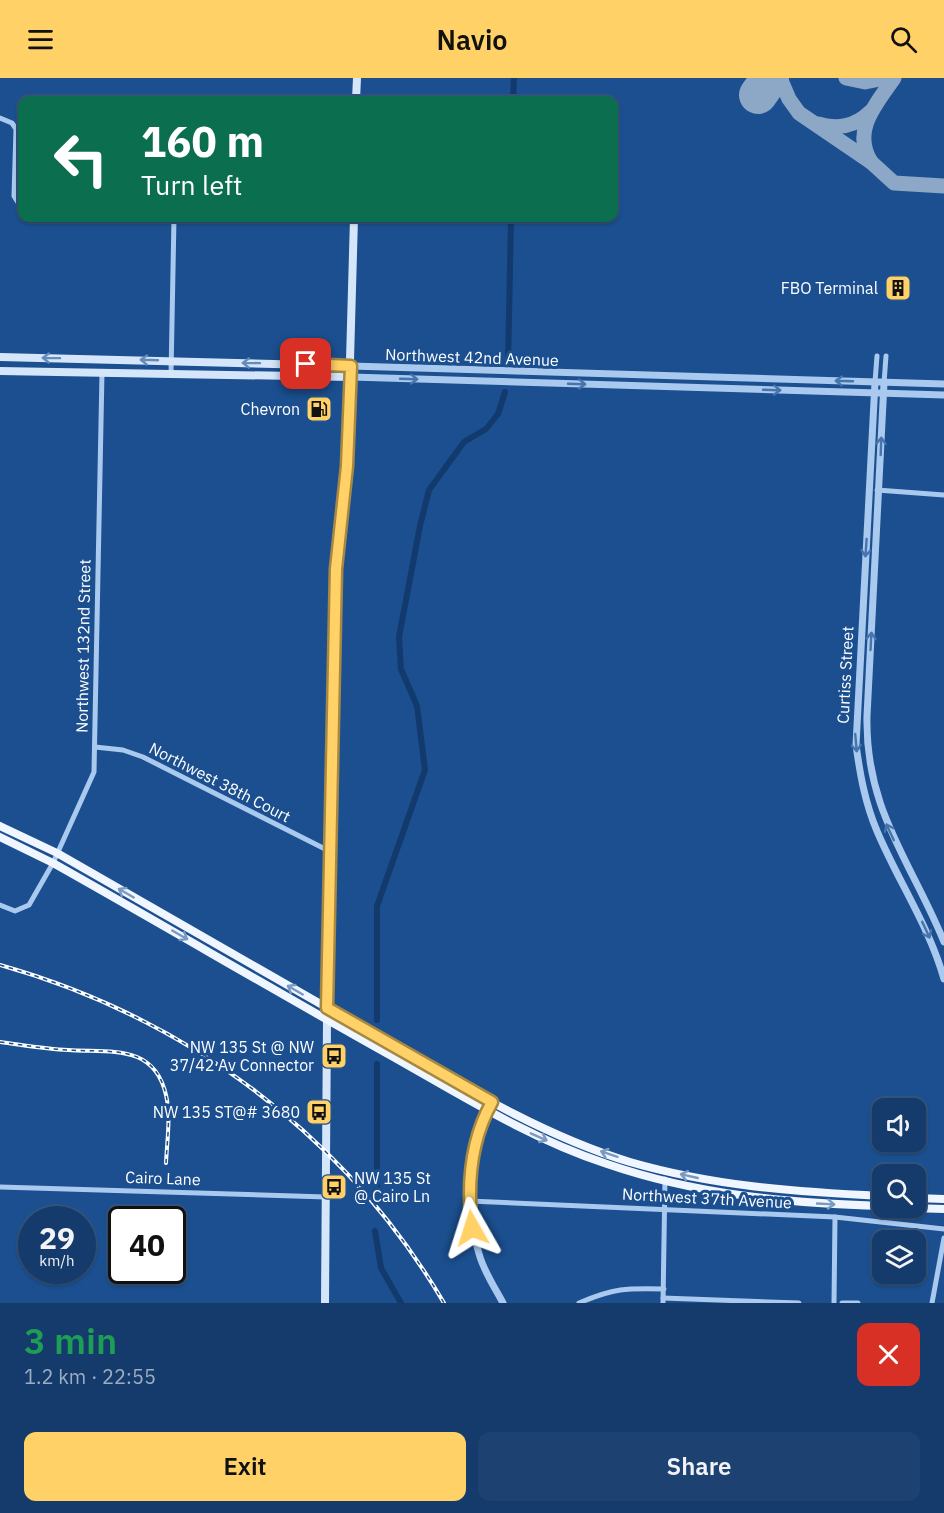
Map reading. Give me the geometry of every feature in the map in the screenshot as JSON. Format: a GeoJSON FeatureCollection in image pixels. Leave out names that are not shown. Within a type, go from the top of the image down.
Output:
{"type":"FeatureCollection","features":[{"type":"Feature","properties":{"kind":"main road"},"geometry":{"type":"LineString","coordinates":[[356,96],[357,78]]}},
{"type":"Feature","properties":{"kind":"main road"},"geometry":{"type":"LineString","coordinates":[[325,1303],[327,1008],[336,569],[347,466],[354,222]]}},
{"type":"Feature","properties":{"kind":"main road","name":"Northwest 42nd Avenue"},"geometry":{"type":"LineString","coordinates":[[0,357],[351,366]]}},
{"type":"Feature","properties":{"kind":"main road"},"geometry":{"type":"LineString","coordinates":[[102,359],[102,373]]}},
{"type":"Feature","properties":{"kind":"main road","name":"Northwest 42nd Avenue"},"geometry":{"type":"LineString","coordinates":[[0,370],[351,377]]}},
{"type":"Feature","properties":{"kind":"main road"},"geometry":{"type":"LineString","coordinates":[[0,826],[57,853],[492,1102],[567,1139],[664,1171],[741,1187],[872,1195]]}},
{"type":"Feature","properties":{"kind":"main road"},"geometry":{"type":"LineString","coordinates":[[0,837],[53,863],[487,1111],[570,1151],[664,1181],[758,1199],[872,1205]]}},
{"type":"Feature","properties":{"kind":"main road"},"geometry":{"type":"LineString","coordinates":[[926,1198],[944,1199]]}},
{"type":"Feature","properties":{"kind":"main road"},"geometry":{"type":"LineString","coordinates":[[926,1208],[944,1209]]}},
{"type":"Feature","properties":{"kind":"street"},"geometry":{"type":"LineString","coordinates":[[0,118],[12,123],[16,129],[14,196],[18,202]]}},
{"type":"Feature","properties":{"kind":"street"},"geometry":{"type":"LineString","coordinates":[[171,375],[174,222]]}},
{"type":"Feature","properties":{"kind":"street","name":"Curtiss Street"},"geometry":{"type":"LineString","coordinates":[[877,356],[855,730],[861,779],[868,807],[881,839],[932,942],[944,979]]}},
{"type":"Feature","properties":{"kind":"street","name":"Curtiss Street"},"geometry":{"type":"LineString","coordinates":[[886,356],[867,730],[871,772],[889,831],[944,942]]}},
{"type":"Feature","properties":{"kind":"street","name":"Northwest 42nd Avenue"},"geometry":{"type":"LineString","coordinates":[[351,366],[944,384]]}},
{"type":"Feature","properties":{"kind":"street"},"geometry":{"type":"LineString","coordinates":[[519,372],[519,382]]}},
{"type":"Feature","properties":{"kind":"street","name":"Northwest 132nd Street"},"geometry":{"type":"LineString","coordinates":[[0,904],[15,911],[29,905],[53,863],[91,779],[95,747],[102,373]]}},
{"type":"Feature","properties":{"kind":"street","name":"Northwest 42nd Avenue"},"geometry":{"type":"LineString","coordinates":[[351,377],[944,395]]}},
{"type":"Feature","properties":{"kind":"street"},"geometry":{"type":"LineString","coordinates":[[699,377],[699,388]]}},
{"type":"Feature","properties":{"kind":"street"},"geometry":{"type":"LineString","coordinates":[[870,490],[944,495]]}},
{"type":"Feature","properties":{"kind":"street","name":"Northwest 38th Court"},"geometry":{"type":"LineString","coordinates":[[95,747],[123,750],[143,757],[331,852]]}},
{"type":"Feature","properties":{"kind":"street"},"geometry":{"type":"LineString","coordinates":[[868,807],[879,804]]}},
{"type":"Feature","properties":{"kind":"street"},"geometry":{"type":"LineString","coordinates":[[492,1102],[477,1138],[470,1177],[469,1201],[472,1228],[481,1259],[503,1303]]}},
{"type":"Feature","properties":{"kind":"street"},"geometry":{"type":"LineString","coordinates":[[664,1171],[663,1301],[799,1303]]}},
{"type":"Feature","properties":{"kind":"street","name":"Cairo Lane"},"geometry":{"type":"LineString","coordinates":[[0,1187],[326,1197]]}},
{"type":"Feature","properties":{"kind":"street","name":"Northwest 37th Avenue"},"geometry":{"type":"LineString","coordinates":[[469,1201],[835,1217],[944,1229]]}},
{"type":"Feature","properties":{"kind":"street"},"geometry":{"type":"LineString","coordinates":[[834,1303],[835,1217]]}},
{"type":"Feature","properties":{"kind":"street"},"geometry":{"type":"LineString","coordinates":[[932,1303],[944,1238]]}},
{"type":"Feature","properties":{"kind":"street"},"geometry":{"type":"LineString","coordinates":[[579,1303],[602,1292],[620,1288],[664,1289]]}},
{"type":"Feature","properties":{"kind":"street"},"geometry":{"type":"LineString","coordinates":[[842,1303],[858,1303]]}},
{"type":"Feature","properties":{"kind":"waterway"},"geometry":{"type":"LineString","coordinates":[[513,96],[514,78]]}},
{"type":"Feature","properties":{"kind":"waterway"},"geometry":{"type":"LineString","coordinates":[[508,364],[511,222]]}},
{"type":"Feature","properties":{"kind":"waterway"},"geometry":{"type":"LineString","coordinates":[[377,1020],[377,906],[425,770],[417,706],[401,669],[399,637],[420,526],[429,490],[464,442],[486,429],[498,414],[505,392]]}},
{"type":"Feature","properties":{"kind":"waterway"},"geometry":{"type":"LineString","coordinates":[[377,1064],[377,1187]]}},
{"type":"Feature","properties":{"kind":"waterway"},"geometry":{"type":"LineString","coordinates":[[375,1231],[381,1268],[401,1303]]}},
{"type":"Feature","properties":{"kind":"taxiway"},"geometry":{"type":"LineString","coordinates":[[780,78],[789,99],[799,113],[871,162],[894,183],[944,186]]}},
{"type":"Feature","properties":{"kind":"taxiway"},"geometry":{"type":"LineString","coordinates":[[846,78],[865,82],[885,78]]}},
{"type":"Feature","properties":{"kind":"taxiway"},"geometry":{"type":"LineString","coordinates":[[871,162],[864,139],[865,128],[874,107],[894,78]]}},
{"type":"Feature","properties":{"kind":"taxiway"},"geometry":{"type":"LineString","coordinates":[[818,124],[832,127],[846,126],[859,121],[870,112]]}},
{"type":"Feature","properties":{"kind":"runway"},"geometry":{"type":"LineString","coordinates":[[758,95],[770,78]]}},
{"type":"Feature","properties":{"kind":"railway"},"geometry":{"type":"LineString","coordinates":[[0,965],[69,988],[134,1017],[197,1051],[255,1091],[309,1136],[359,1187],[404,1242],[444,1303]]}},
{"type":"Feature","properties":{"kind":"railway"},"geometry":{"type":"LineString","coordinates":[[0,1042],[128,1054],[152,1066],[160,1078],[166,1095],[168,1111],[166,1163]]}},
{"type":"Feature","properties":{"kind":"place","name":"FBO Terminal"},"geometry":{"type":"Point","coordinates":[898,288]}},
{"type":"Feature","properties":{"kind":"place","name":"Chevron"},"geometry":{"type":"Point","coordinates":[319,409]}},
{"type":"Feature","properties":{"kind":"place","name":"NW 135 St @ NW 37/42 Av Connector"},"geometry":{"type":"Point","coordinates":[334,1056]}},
{"type":"Feature","properties":{"kind":"place","name":"NW 135 ST@# 3680"},"geometry":{"type":"Point","coordinates":[319,1112]}},
{"type":"Feature","properties":{"kind":"place","name":"NW 135 St @ Cairo Ln"},"geometry":{"type":"Point","coordinates":[334,1187]}},
{"type":"Feature","properties":{"kind":"route"},"geometry":{"type":"LineString","coordinates":[[306,364],[351,366],[347,466],[336,569],[327,1008],[492,1102],[477,1138],[470,1177],[469,1201],[472,1228]]}}]}
